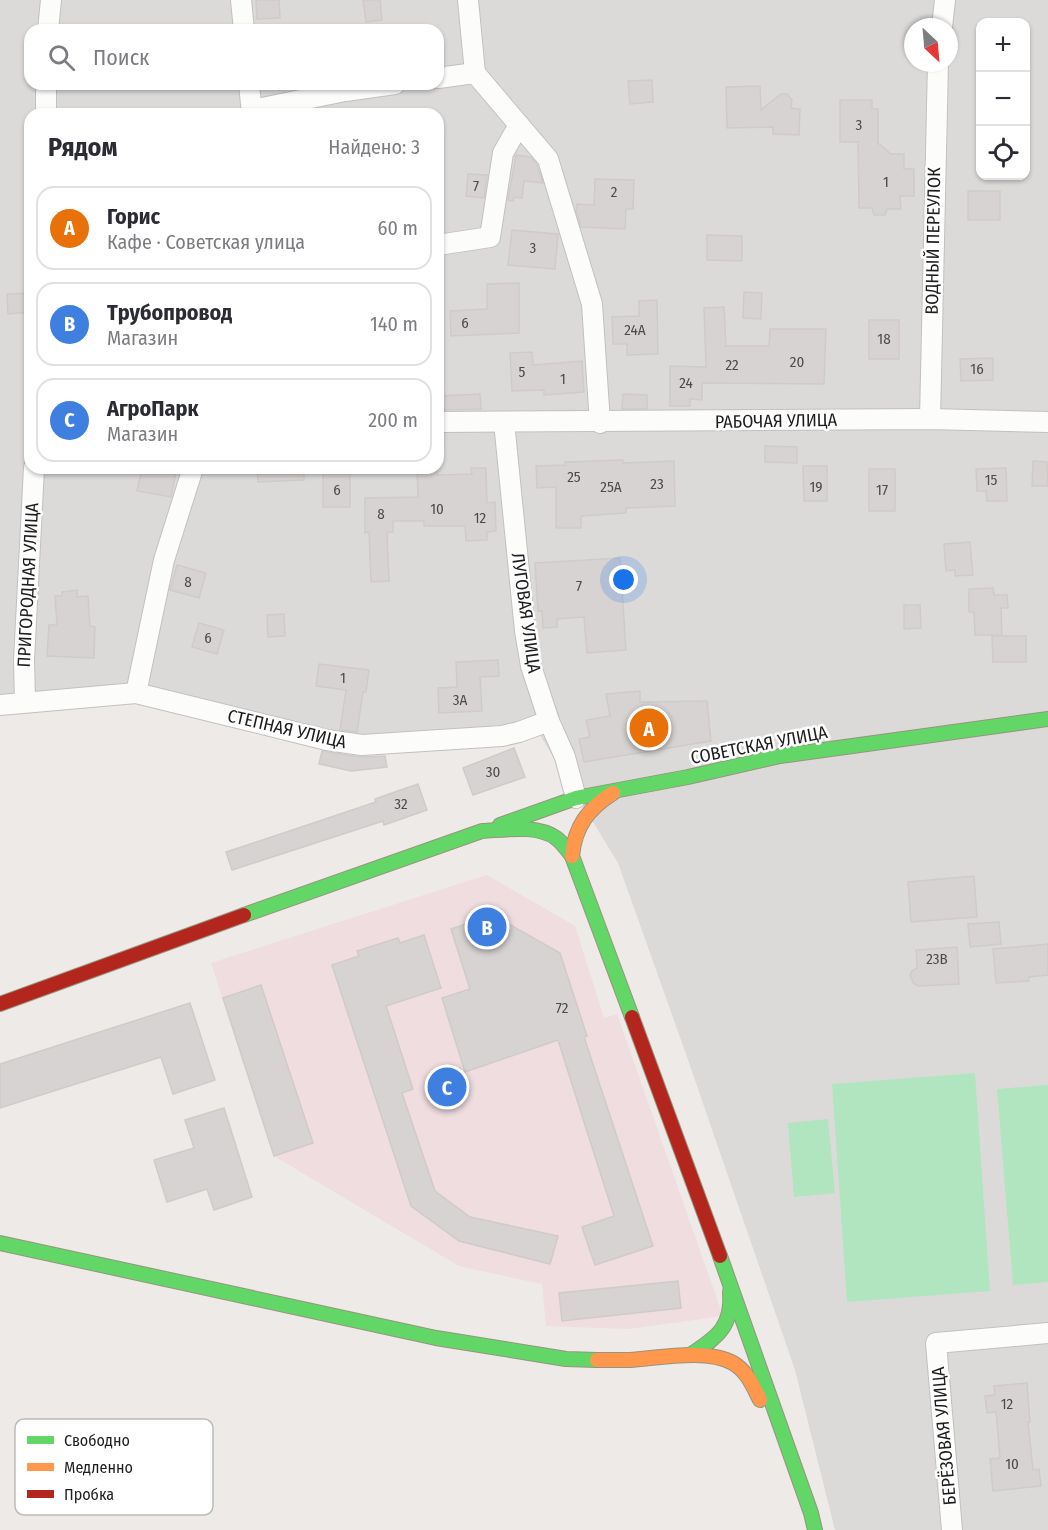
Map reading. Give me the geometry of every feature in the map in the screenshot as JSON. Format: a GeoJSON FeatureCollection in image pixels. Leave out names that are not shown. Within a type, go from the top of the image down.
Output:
{"type":"FeatureCollection","features":[{"type":"Feature","properties":{"kind":"main road","name":"СОВЕТСКАЯ УЛИЦА"},"geometry":{"type":"LineString","coordinates":[[104,965],[576,798],[688,777],[780,756],[1048,719]]}},
{"type":"Feature","properties":{"kind":"main road"},"geometry":{"type":"LineString","coordinates":[[572,856],[573,839],[583,817],[598,802],[618,789]]}},
{"type":"Feature","properties":{"kind":"main road"},"geometry":{"type":"LineString","coordinates":[[482,831],[514,829],[538,832],[555,837],[572,856],[727,1274],[815,1530]]}},
{"type":"Feature","properties":{"kind":"main road"},"geometry":{"type":"LineString","coordinates":[[0,992],[104,965]]}},
{"type":"Feature","properties":{"kind":"main road"},"geometry":{"type":"LineString","coordinates":[[0,1004],[104,965]]}},
{"type":"Feature","properties":{"kind":"main road"},"geometry":{"type":"LineString","coordinates":[[0,1243],[447,1340],[566,1359],[626,1360],[690,1355],[720,1358],[746,1374],[757,1393],[781,1451],[811,1513]]}},
{"type":"Feature","properties":{"kind":"main road"},"geometry":{"type":"LineString","coordinates":[[690,1355],[716,1338],[729,1320],[732,1310],[727,1274]]}},
{"type":"Feature","properties":{"kind":"street"},"geometry":{"type":"LineString","coordinates":[[49,24],[51,0]]}},
{"type":"Feature","properties":{"kind":"street"},"geometry":{"type":"LineString","coordinates":[[241,0],[243,24]]}},
{"type":"Feature","properties":{"kind":"street"},"geometry":{"type":"LineString","coordinates":[[468,0],[474,73],[549,159],[592,304],[600,423]]}},
{"type":"Feature","properties":{"kind":"street"},"geometry":{"type":"LineString","coordinates":[[943,18],[945,0]]}},
{"type":"Feature","properties":{"kind":"street","name":"ВОДНЫЙ ПЕРЕУЛОК"},"geometry":{"type":"LineString","coordinates":[[930,419],[938,72]]}},
{"type":"Feature","properties":{"kind":"street"},"geometry":{"type":"LineString","coordinates":[[444,77],[474,73]]}},
{"type":"Feature","properties":{"kind":"street"},"geometry":{"type":"LineString","coordinates":[[46,90],[46,108]]}},
{"type":"Feature","properties":{"kind":"street"},"geometry":{"type":"LineString","coordinates":[[250,90],[252,108]]}},
{"type":"Feature","properties":{"kind":"street"},"geometry":{"type":"LineString","coordinates":[[270,108],[352,90]]}},
{"type":"Feature","properties":{"kind":"street"},"geometry":{"type":"LineString","coordinates":[[444,244],[490,237],[503,153],[519,125]]}},
{"type":"Feature","properties":{"kind":"street","name":"РАБОЧАЯ УЛИЦА"},"geometry":{"type":"LineString","coordinates":[[444,422],[600,423],[930,419],[1048,422]]}},
{"type":"Feature","properties":{"kind":"street","name":"ЛУГОВАЯ УЛИЦА"},"geometry":{"type":"LineString","coordinates":[[504,422],[525,631],[531,666],[549,722],[566,757],[576,798]]}},
{"type":"Feature","properties":{"kind":"street","name":"ПРИГОРОДНАЯ УЛИЦА"},"geometry":{"type":"LineString","coordinates":[[25,702],[24,660],[33,474]]}},
{"type":"Feature","properties":{"kind":"street"},"geometry":{"type":"LineString","coordinates":[[136,693],[164,560],[190,474]]}},
{"type":"Feature","properties":{"kind":"street","name":"СТЕПНАЯ УЛИЦА"},"geometry":{"type":"LineString","coordinates":[[0,705],[136,693],[327,740],[362,745],[502,736],[549,722]]}},
{"type":"Feature","properties":{"kind":"street","name":"БЕРЁЗОВАЯ УЛИЦА"},"geometry":{"type":"LineString","coordinates":[[952,1530],[936,1343],[1048,1333]]}},
{"type":"Feature","properties":{"kind":"shaded area"},"geometry":{"type":"Polygon","coordinates":[[[0,0],[1048,0],[1048,1530],[835,1530],[795,1370],[618,863],[532,722],[354,739],[146,691],[0,702],[0,0]]]}},
{"type":"Feature","properties":{"kind":"shaded area"},"geometry":{"type":"Polygon","coordinates":[[[487,875],[575,926],[604,1018],[617,1014],[723,1316],[628,1329],[546,1326],[542,1284],[459,1266],[274,1156],[211,963],[487,875]]]}},
{"type":"Feature","properties":{"kind":"green space"},"geometry":{"type":"Polygon","coordinates":[[[975,1073],[990,1291],[847,1302],[832,1084],[975,1073]]]}},
{"type":"Feature","properties":{"kind":"green space"},"geometry":{"type":"Polygon","coordinates":[[[1048,1085],[1048,1282],[1013,1285],[997,1089],[1048,1085]]]}},
{"type":"Feature","properties":{"kind":"green space"},"geometry":{"type":"Polygon","coordinates":[[[828,1119],[835,1193],[794,1197],[788,1123],[828,1119]]]}},
{"type":"Feature","properties":{"kind":"building"},"geometry":{"type":"Polygon","coordinates":[[[256,0],[279,0],[280,18],[257,19],[256,0]]]}},
{"type":"Feature","properties":{"kind":"building"},"geometry":{"type":"Polygon","coordinates":[[[363,0],[380,0],[382,20],[366,22],[363,0]]]}},
{"type":"Feature","properties":{"kind":"building"},"geometry":{"type":"Polygon","coordinates":[[[652,80],[653,102],[630,104],[628,81],[652,80]]]}},
{"type":"Feature","properties":{"kind":"building"},"geometry":{"type":"Polygon","coordinates":[[[760,86],[761,110],[781,94],[787,94],[792,100],[791,108],[800,109],[799,135],[773,134],[773,127],[727,128],[726,87],[760,86]]]}},
{"type":"Feature","properties":{"kind":"building"},"geometry":{"type":"Polygon","coordinates":[[[840,100],[872,100],[872,109],[878,109],[878,143],[891,154],[904,154],[904,169],[914,169],[914,196],[900,196],[901,209],[887,209],[885,215],[874,215],[872,208],[859,208],[858,142],[840,142],[840,100]]]}},
{"type":"Feature","properties":{"kind":"building"},"geometry":{"type":"Polygon","coordinates":[[[516,155],[531,157],[537,165],[543,183],[524,181],[522,198],[514,197],[513,201],[508,200],[516,155]]]}},
{"type":"Feature","properties":{"kind":"building"},"geometry":{"type":"Polygon","coordinates":[[[468,174],[487,175],[484,198],[466,196],[468,174]]]}},
{"type":"Feature","properties":{"kind":"building"},"geometry":{"type":"Polygon","coordinates":[[[595,179],[634,180],[633,209],[626,209],[625,229],[581,227],[576,211],[577,204],[594,205],[595,179]]]}},
{"type":"Feature","properties":{"kind":"building"},"geometry":{"type":"Polygon","coordinates":[[[968,191],[1000,191],[1000,220],[968,220],[968,191]]]}},
{"type":"Feature","properties":{"kind":"building"},"geometry":{"type":"Polygon","coordinates":[[[512,230],[558,234],[555,269],[508,265],[512,230]]]}},
{"type":"Feature","properties":{"kind":"building"},"geometry":{"type":"Polygon","coordinates":[[[707,235],[742,236],[742,261],[707,260],[707,235]]]}},
{"type":"Feature","properties":{"kind":"building"},"geometry":{"type":"Polygon","coordinates":[[[519,283],[519,333],[451,336],[450,311],[487,309],[487,284],[519,283]]]}},
{"type":"Feature","properties":{"kind":"building"},"geometry":{"type":"Polygon","coordinates":[[[744,292],[762,293],[761,319],[743,318],[744,292]]]}},
{"type":"Feature","properties":{"kind":"building"},"geometry":{"type":"Polygon","coordinates":[[[24,293],[24,313],[8,314],[7,294],[24,293]]]}},
{"type":"Feature","properties":{"kind":"building"},"geometry":{"type":"Polygon","coordinates":[[[657,300],[658,354],[627,355],[627,344],[613,344],[612,317],[639,316],[639,301],[657,300]]]}},
{"type":"Feature","properties":{"kind":"building"},"geometry":{"type":"Polygon","coordinates":[[[724,307],[726,346],[769,346],[770,329],[826,329],[824,384],[702,383],[702,400],[690,399],[690,406],[670,406],[670,366],[706,367],[704,308],[724,307]]]}},
{"type":"Feature","properties":{"kind":"building"},"geometry":{"type":"Polygon","coordinates":[[[869,320],[899,320],[899,359],[869,359],[869,320]]]}},
{"type":"Feature","properties":{"kind":"building"},"geometry":{"type":"Polygon","coordinates":[[[532,352],[533,365],[582,361],[584,392],[544,395],[544,390],[512,391],[510,353],[532,352]]]}},
{"type":"Feature","properties":{"kind":"building"},"geometry":{"type":"Polygon","coordinates":[[[993,358],[993,380],[961,381],[960,359],[993,358]]]}},
{"type":"Feature","properties":{"kind":"building"},"geometry":{"type":"Polygon","coordinates":[[[480,394],[481,409],[444,410],[444,396],[480,394]]]}},
{"type":"Feature","properties":{"kind":"building"},"geometry":{"type":"Polygon","coordinates":[[[623,394],[647,395],[647,409],[622,409],[623,394]]]}},
{"type":"Feature","properties":{"kind":"building"},"geometry":{"type":"Polygon","coordinates":[[[765,446],[797,447],[797,463],[765,462],[765,446]]]}},
{"type":"Feature","properties":{"kind":"building"},"geometry":{"type":"Polygon","coordinates":[[[623,460],[623,463],[674,461],[675,506],[626,508],[626,513],[581,516],[581,528],[556,528],[556,487],[537,488],[536,466],[565,465],[565,462],[623,460]]]}},
{"type":"Feature","properties":{"kind":"building"},"geometry":{"type":"Polygon","coordinates":[[[1033,461],[1047,462],[1048,486],[1032,486],[1033,461]]]}},
{"type":"Feature","properties":{"kind":"building"},"geometry":{"type":"Polygon","coordinates":[[[803,466],[827,466],[827,501],[804,501],[803,466]]]}},
{"type":"Feature","properties":{"kind":"building"},"geometry":{"type":"Polygon","coordinates":[[[471,468],[486,468],[487,503],[495,502],[496,531],[487,532],[487,540],[466,541],[465,526],[424,526],[424,521],[393,521],[393,532],[387,532],[389,581],[371,582],[369,532],[365,533],[365,498],[418,497],[417,474],[472,474],[471,468]]]}},
{"type":"Feature","properties":{"kind":"building"},"geometry":{"type":"Polygon","coordinates":[[[1006,468],[1007,501],[987,501],[986,491],[977,491],[976,469],[1006,468]]]}},
{"type":"Feature","properties":{"kind":"building"},"geometry":{"type":"Polygon","coordinates":[[[869,469],[895,469],[895,511],[869,511],[869,469]]]}},
{"type":"Feature","properties":{"kind":"building"},"geometry":{"type":"Polygon","coordinates":[[[141,474],[176,474],[171,497],[137,491],[141,474]]]}},
{"type":"Feature","properties":{"kind":"building"},"geometry":{"type":"Polygon","coordinates":[[[257,474],[304,474],[304,480],[258,482],[257,474]]]}},
{"type":"Feature","properties":{"kind":"building"},"geometry":{"type":"Polygon","coordinates":[[[323,474],[350,474],[350,507],[323,507],[323,474]]]}},
{"type":"Feature","properties":{"kind":"building"},"geometry":{"type":"Polygon","coordinates":[[[970,542],[973,575],[955,576],[955,570],[946,571],[944,544],[970,542]]]}},
{"type":"Feature","properties":{"kind":"building"},"geometry":{"type":"Polygon","coordinates":[[[620,558],[626,650],[587,653],[584,617],[557,619],[557,627],[543,628],[542,611],[538,611],[535,563],[620,558]]]}},
{"type":"Feature","properties":{"kind":"building"},"geometry":{"type":"Polygon","coordinates":[[[177,565],[206,573],[199,598],[170,590],[177,565]]]}},
{"type":"Feature","properties":{"kind":"building"},"geometry":{"type":"Polygon","coordinates":[[[993,588],[994,595],[1007,595],[1008,608],[1001,608],[1002,635],[975,635],[974,612],[969,612],[969,589],[993,588]]]}},
{"type":"Feature","properties":{"kind":"building"},"geometry":{"type":"Polygon","coordinates":[[[77,590],[77,597],[88,596],[90,626],[95,627],[94,658],[47,656],[49,625],[57,625],[55,596],[62,596],[62,592],[77,590]]]}},
{"type":"Feature","properties":{"kind":"building"},"geometry":{"type":"Polygon","coordinates":[[[904,605],[920,605],[921,628],[904,629],[904,605]]]}},
{"type":"Feature","properties":{"kind":"building"},"geometry":{"type":"Polygon","coordinates":[[[284,614],[285,636],[268,637],[267,615],[284,614]]]}},
{"type":"Feature","properties":{"kind":"building"},"geometry":{"type":"Polygon","coordinates":[[[199,623],[224,630],[217,654],[192,647],[199,623]]]}},
{"type":"Feature","properties":{"kind":"building"},"geometry":{"type":"Polygon","coordinates":[[[992,636],[1026,636],[1026,662],[993,662],[992,636]]]}},
{"type":"Feature","properties":{"kind":"building"},"geometry":{"type":"Polygon","coordinates":[[[498,660],[499,676],[480,677],[482,711],[439,713],[438,688],[457,687],[456,662],[498,660]]]}},
{"type":"Feature","properties":{"kind":"building"},"geometry":{"type":"Polygon","coordinates":[[[319,664],[369,670],[357,732],[340,730],[346,690],[316,686],[319,664]]]}},
{"type":"Feature","properties":{"kind":"building"},"geometry":{"type":"Polygon","coordinates":[[[640,691],[640,702],[707,701],[711,741],[584,762],[579,739],[590,737],[586,720],[610,716],[606,694],[640,691]]]}},
{"type":"Feature","properties":{"kind":"building"},"geometry":{"type":"Polygon","coordinates":[[[514,748],[525,777],[473,795],[463,768],[514,748]]]}},
{"type":"Feature","properties":{"kind":"building"},"geometry":{"type":"Polygon","coordinates":[[[322,751],[360,757],[385,756],[387,767],[351,771],[319,764],[322,751]]]}},
{"type":"Feature","properties":{"kind":"building"},"geometry":{"type":"Polygon","coordinates":[[[418,784],[427,810],[384,825],[383,821],[232,870],[226,852],[376,802],[375,799],[418,784]]]}},
{"type":"Feature","properties":{"kind":"building"},"geometry":{"type":"Polygon","coordinates":[[[974,876],[977,917],[911,922],[908,882],[974,876]]]}},
{"type":"Feature","properties":{"kind":"building"},"geometry":{"type":"Polygon","coordinates":[[[493,915],[560,953],[587,1036],[584,1037],[653,1246],[595,1265],[582,1227],[614,1216],[558,1040],[465,1072],[442,998],[470,989],[451,929],[493,915]]]}},
{"type":"Feature","properties":{"kind":"building"},"geometry":{"type":"Polygon","coordinates":[[[999,922],[1001,944],[970,947],[968,924],[999,922]]]}},
{"type":"Feature","properties":{"kind":"building"},"geometry":{"type":"Polygon","coordinates":[[[424,935],[441,988],[386,1006],[413,1089],[402,1093],[435,1191],[470,1217],[558,1236],[550,1264],[459,1241],[411,1206],[332,965],[359,956],[357,951],[398,938],[400,943],[424,935]]]}},
{"type":"Feature","properties":{"kind":"building"},"geometry":{"type":"Polygon","coordinates":[[[1048,944],[1048,975],[1029,977],[1029,981],[996,983],[993,949],[1048,944]]]}},
{"type":"Feature","properties":{"kind":"building"},"geometry":{"type":"Polygon","coordinates":[[[957,947],[959,984],[918,986],[913,983],[910,975],[917,968],[916,950],[957,947]]]}},
{"type":"Feature","properties":{"kind":"building"},"geometry":{"type":"Polygon","coordinates":[[[261,985],[313,1143],[274,1156],[223,998],[261,985]]]}},
{"type":"Feature","properties":{"kind":"building"},"geometry":{"type":"Polygon","coordinates":[[[190,1003],[215,1080],[173,1094],[161,1057],[0,1108],[0,1064],[190,1003]]]}},
{"type":"Feature","properties":{"kind":"building"},"geometry":{"type":"Polygon","coordinates":[[[224,1108],[252,1197],[214,1210],[207,1189],[167,1202],[154,1160],[194,1148],[185,1120],[224,1108]]]}},
{"type":"Feature","properties":{"kind":"building"},"geometry":{"type":"Polygon","coordinates":[[[678,1281],[681,1308],[562,1321],[559,1293],[678,1281]]]}},
{"type":"Feature","properties":{"kind":"building"},"geometry":{"type":"Polygon","coordinates":[[[1027,1383],[1033,1470],[1039,1469],[1041,1486],[993,1491],[990,1459],[1000,1458],[996,1412],[987,1413],[985,1396],[995,1395],[994,1386],[1027,1383]]]}},
{"type":"Feature","properties":{"kind":"traffic: fast"},"geometry":{"type":"LineString","coordinates":[[500,825],[576,798],[688,777],[780,756],[1048,719]]}},
{"type":"Feature","properties":{"kind":"traffic: fast"},"geometry":{"type":"LineString","coordinates":[[244,915],[482,831],[520,829],[540,831],[556,838],[572,856],[632,1017]]}},
{"type":"Feature","properties":{"kind":"traffic: fast"},"geometry":{"type":"LineString","coordinates":[[0,1243],[436,1338],[566,1359],[597,1360]]}},
{"type":"Feature","properties":{"kind":"traffic: fast"},"geometry":{"type":"LineString","coordinates":[[720,1256],[815,1530]]}},
{"type":"Feature","properties":{"kind":"traffic: fast"},"geometry":{"type":"LineString","coordinates":[[690,1355],[722,1329],[729,1313],[730,1291]]}},
{"type":"Feature","properties":{"kind":"traffic: slow"},"geometry":{"type":"LineString","coordinates":[[572,856],[576,836],[584,819],[596,805],[613,793]]}},
{"type":"Feature","properties":{"kind":"traffic: slow"},"geometry":{"type":"LineString","coordinates":[[597,1360],[697,1355],[722,1358],[742,1370],[760,1400]]}},
{"type":"Feature","properties":{"kind":"traffic: jam"},"geometry":{"type":"LineString","coordinates":[[0,1004],[244,915]]}},
{"type":"Feature","properties":{"kind":"traffic: jam"},"geometry":{"type":"LineString","coordinates":[[632,1017],[720,1256]]}},
{"type":"Feature","properties":{"kind":"place","name":"Горис"},"geometry":{"type":"Point","coordinates":[649,728]}},
{"type":"Feature","properties":{"kind":"place","name":"Трубопровод"},"geometry":{"type":"Point","coordinates":[487,927]}},
{"type":"Feature","properties":{"kind":"place","name":"АгроПарк"},"geometry":{"type":"Point","coordinates":[447,1087]}}]}
